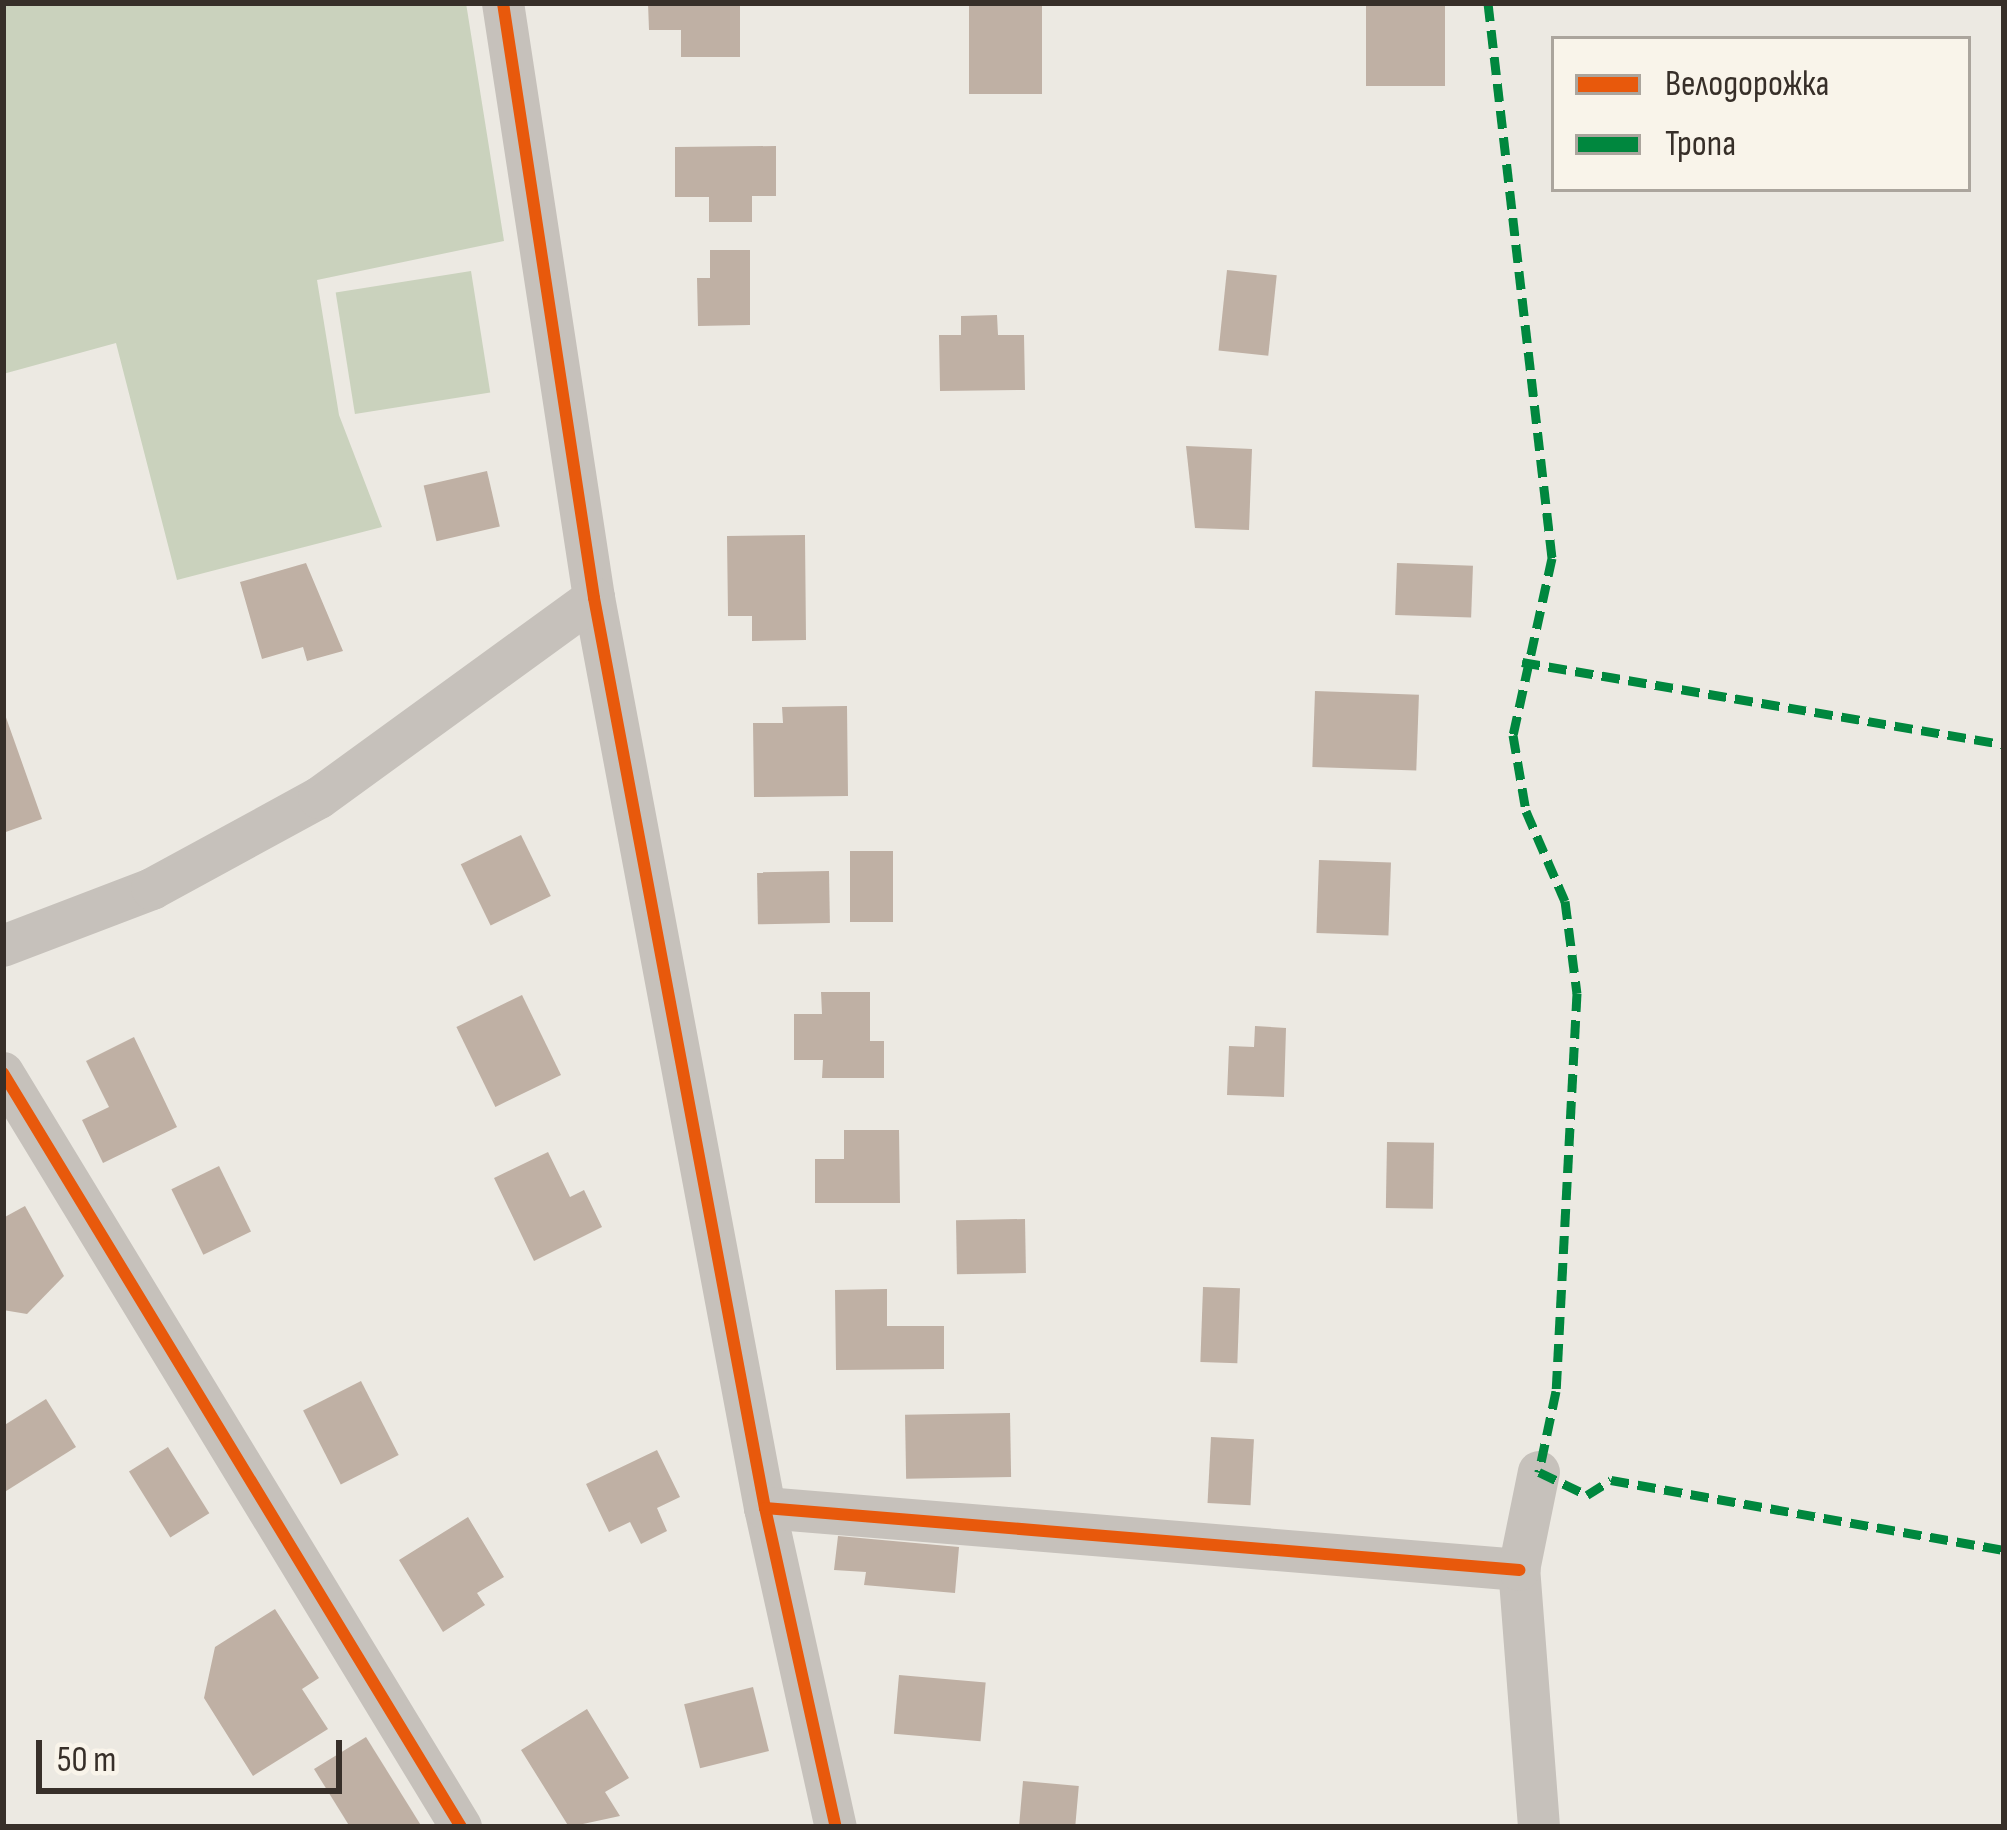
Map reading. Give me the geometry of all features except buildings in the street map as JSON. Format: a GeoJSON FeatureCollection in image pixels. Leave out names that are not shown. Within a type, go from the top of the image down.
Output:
{"type":"FeatureCollection","features":[{"type":"Feature","properties":{"kind":"street"},"geometry":{"type":"LineString","coordinates":[[503,3],[594,598],[765,1508],[836,1827]]}},
{"type":"Feature","properties":{"kind":"street"},"geometry":{"type":"LineString","coordinates":[[3,946],[152,889],[320,798],[594,598]]}},
{"type":"Feature","properties":{"kind":"street"},"geometry":{"type":"LineString","coordinates":[[3,1073],[461,1827]]}},
{"type":"Feature","properties":{"kind":"street"},"geometry":{"type":"LineString","coordinates":[[1539,1472],[1520,1570],[1539,1827]]}},
{"type":"Feature","properties":{"kind":"street"},"geometry":{"type":"LineString","coordinates":[[765,1508],[1520,1570]]}},
{"type":"Feature","properties":{"kind":"green space"},"geometry":{"type":"Polygon","coordinates":[[[3,3],[466,3],[504,241],[317,280],[339,415],[382,527],[177,580],[116,343],[3,374],[3,3]]]}},
{"type":"Feature","properties":{"kind":"green space"},"geometry":{"type":"Polygon","coordinates":[[[471,271],[490,392],[355,414],[336,292],[471,271]]]}},
{"type":"Feature","properties":{"kind":"marked path"},"geometry":{"type":"LineString","coordinates":[[1488,3],[1552,558],[1513,735],[1526,811],[1565,901],[1577,993],[1556,1391],[1539,1472],[1587,1495],[1611,1480],[2004,1550]]}},
{"type":"Feature","properties":{"kind":"marked path"},"geometry":{"type":"LineString","coordinates":[[1522,662],[2004,744]]}},
{"type":"Feature","properties":{"kind":"cycle path"},"geometry":{"type":"LineString","coordinates":[[503,3],[594,598],[765,1508],[836,1827]]}},
{"type":"Feature","properties":{"kind":"cycle path"},"geometry":{"type":"LineString","coordinates":[[3,1073],[461,1827]]}},
{"type":"Feature","properties":{"kind":"cycle path"},"geometry":{"type":"LineString","coordinates":[[765,1508],[1519,1570]]}}]}
